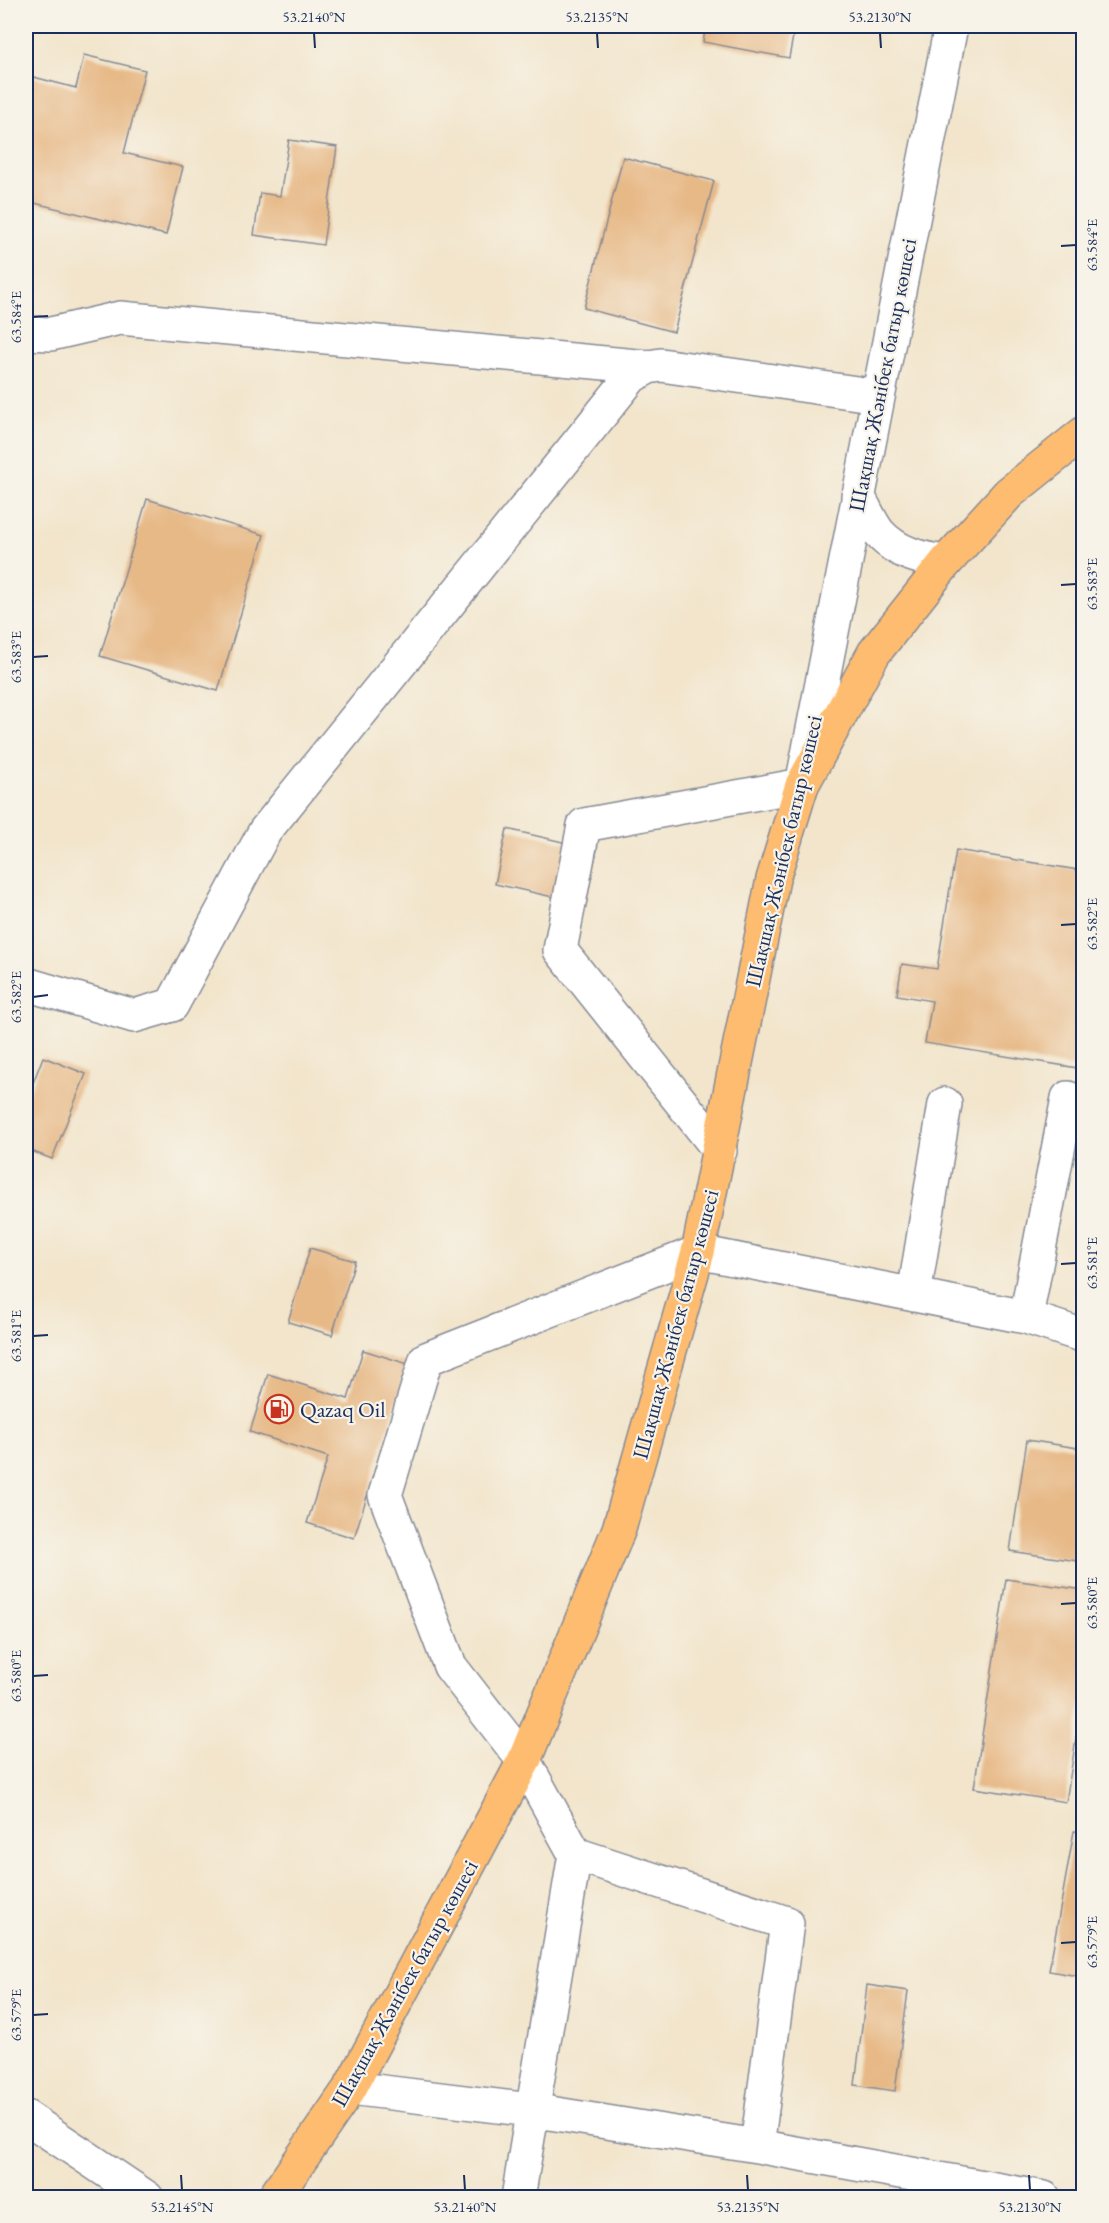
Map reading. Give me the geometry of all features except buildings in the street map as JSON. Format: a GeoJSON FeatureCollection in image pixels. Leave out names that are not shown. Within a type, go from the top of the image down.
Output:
{"type":"FeatureCollection","features":[{"type":"Feature","properties":{"kind":"main road"},"geometry":{"type":"LineString","coordinates":[[802,784],[874,653],[946,562],[1009,493],[1083,433]]}},
{"type":"Feature","properties":{"kind":"main road","name":"Шақшақ Жәнібек батыр көшесі"},"geometry":{"type":"LineString","coordinates":[[274,2198],[350,2088],[524,1761],[620,1529],[698,1251],[720,1150],[772,879],[802,784]]}},
{"type":"Feature","properties":{"kind":"street","name":"Шақшақ Жәнібек батыр көшесі"},"geometry":{"type":"LineString","coordinates":[[802,784],[951,26]]}},
{"type":"Feature","properties":{"kind":"street"},"geometry":{"type":"LineString","coordinates":[[26,333],[51,334],[120,318],[648,367],[661,365],[878,396]]}},
{"type":"Feature","properties":{"kind":"street"},"geometry":{"type":"LineString","coordinates":[[26,984],[135,1016],[172,1005],[265,831],[632,376],[648,367]]}},
{"type":"Feature","properties":{"kind":"street"},"geometry":{"type":"LineString","coordinates":[[858,496],[879,533],[902,552],[928,560],[946,562]]}},
{"type":"Feature","properties":{"kind":"street"},"geometry":{"type":"LineString","coordinates":[[720,1150],[560,950],[584,825],[802,784]]}},
{"type":"Feature","properties":{"kind":"street"},"geometry":{"type":"LineString","coordinates":[[1026,1317],[1068,1098]]}},
{"type":"Feature","properties":{"kind":"street"},"geometry":{"type":"LineString","coordinates":[[914,1295],[945,1104]]}},
{"type":"Feature","properties":{"kind":"street"},"geometry":{"type":"LineString","coordinates":[[518,2198],[575,1854],[524,1761],[450,1666],[385,1496],[426,1359],[698,1251],[1026,1317],[1083,1336]]}},
{"type":"Feature","properties":{"kind":"street"},"geometry":{"type":"LineString","coordinates":[[575,1854],[787,1923],[757,2146]]}},
{"type":"Feature","properties":{"kind":"street"},"geometry":{"type":"LineString","coordinates":[[350,2088],[531,2110],[757,2146],[1044,2198]]}},
{"type":"Feature","properties":{"kind":"street"},"geometry":{"type":"LineString","coordinates":[[26,2117],[147,2198]]}},
{"type":"Feature","properties":{"kind":"place","name":"Qazaq Oil"},"geometry":{"type":"Point","coordinates":[279,1409]}}]}
